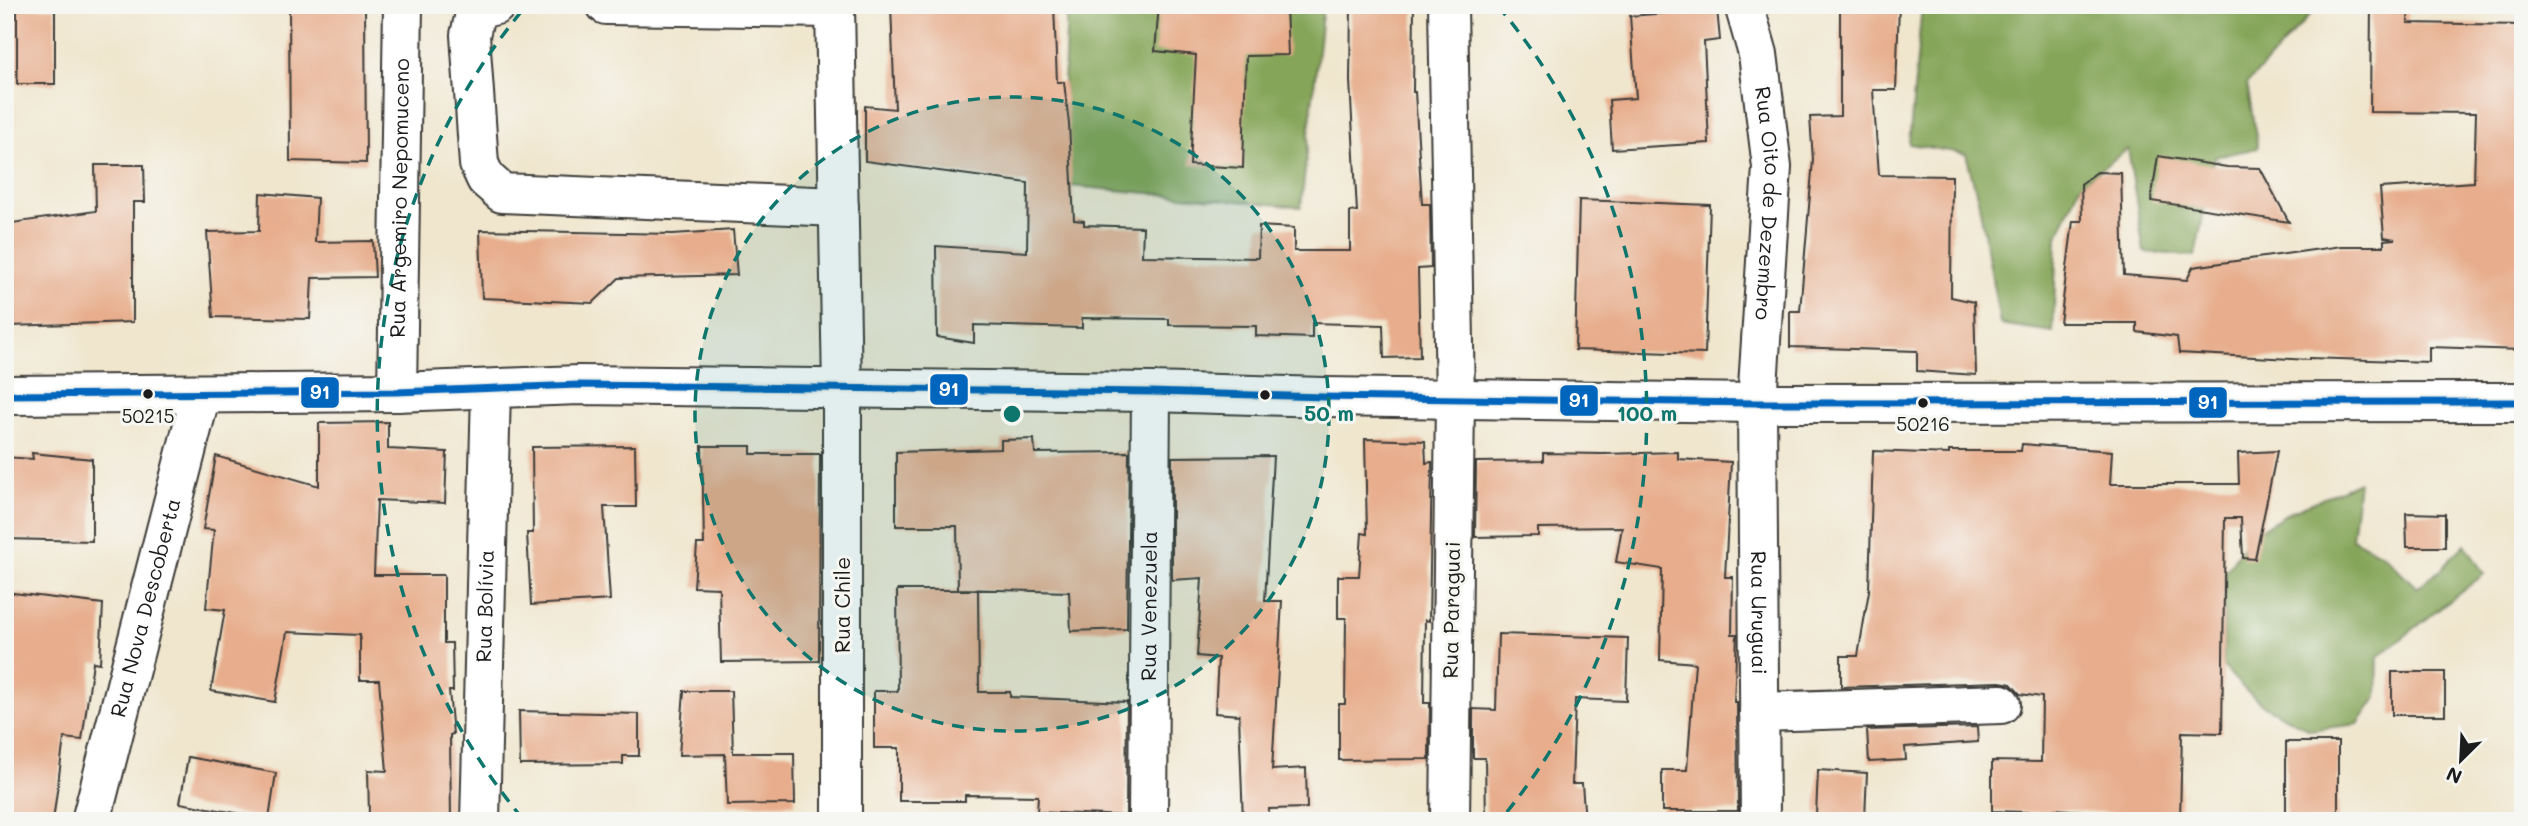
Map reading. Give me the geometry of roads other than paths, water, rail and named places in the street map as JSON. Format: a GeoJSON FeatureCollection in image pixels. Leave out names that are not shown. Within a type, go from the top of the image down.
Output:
{"type":"FeatureCollection","features":[{"type":"Feature","properties":{"kind":"street","name":"Rua Argemiro Nepomuceno"},"geometry":{"type":"LineString","coordinates":[[397,392],[403,5]]}},
{"type":"Feature","properties":{"kind":"street"},"geometry":{"type":"LineString","coordinates":[[496,5],[476,10],[470,35],[479,164],[486,179],[502,193],[839,207]]}},
{"type":"Feature","properties":{"kind":"street"},"geometry":{"type":"LineString","coordinates":[[606,5],[836,7]]}},
{"type":"Feature","properties":{"kind":"street","name":"Rua Paraguai"},"geometry":{"type":"LineString","coordinates":[[1448,5],[1455,399],[1450,821]]}},
{"type":"Feature","properties":{"kind":"street","name":"Rua Oito de Dezembro"},"geometry":{"type":"LineString","coordinates":[[1744,5],[1758,54],[1772,167],[1757,403]]}},
{"type":"Feature","properties":{"kind":"street","name":"Rua Chile"},"geometry":{"type":"LineString","coordinates":[[836,7],[842,389],[842,821]]}},
{"type":"Feature","properties":{"kind":"street"},"geometry":{"type":"LineString","coordinates":[[5,394],[397,392],[579,385],[1757,403],[2523,402]]}},
{"type":"Feature","properties":{"kind":"street","name":"Rua Bolívia"},"geometry":{"type":"LineString","coordinates":[[480,821],[491,390]]}},
{"type":"Feature","properties":{"kind":"street","name":"Rua Venezuela"},"geometry":{"type":"LineString","coordinates":[[1148,821],[1151,392]]}},
{"type":"Feature","properties":{"kind":"street","name":"Rua Nova Descoberta"},"geometry":{"type":"LineString","coordinates":[[91,821],[201,394]]}},
{"type":"Feature","properties":{"kind":"street","name":"Rua Uruguai"},"geometry":{"type":"LineString","coordinates":[[1757,403],[1760,821]]}},
{"type":"Feature","properties":{"kind":"street"},"geometry":{"type":"LineString","coordinates":[[1759,712],[2001,704]]}},
{"type":"Feature","properties":{"kind":"place","name":"50215"},"geometry":{"type":"Point","coordinates":[148,394]}},
{"type":"Feature","properties":{"kind":"place","name":"50216"},"geometry":{"type":"Point","coordinates":[1923,403]}}]}
